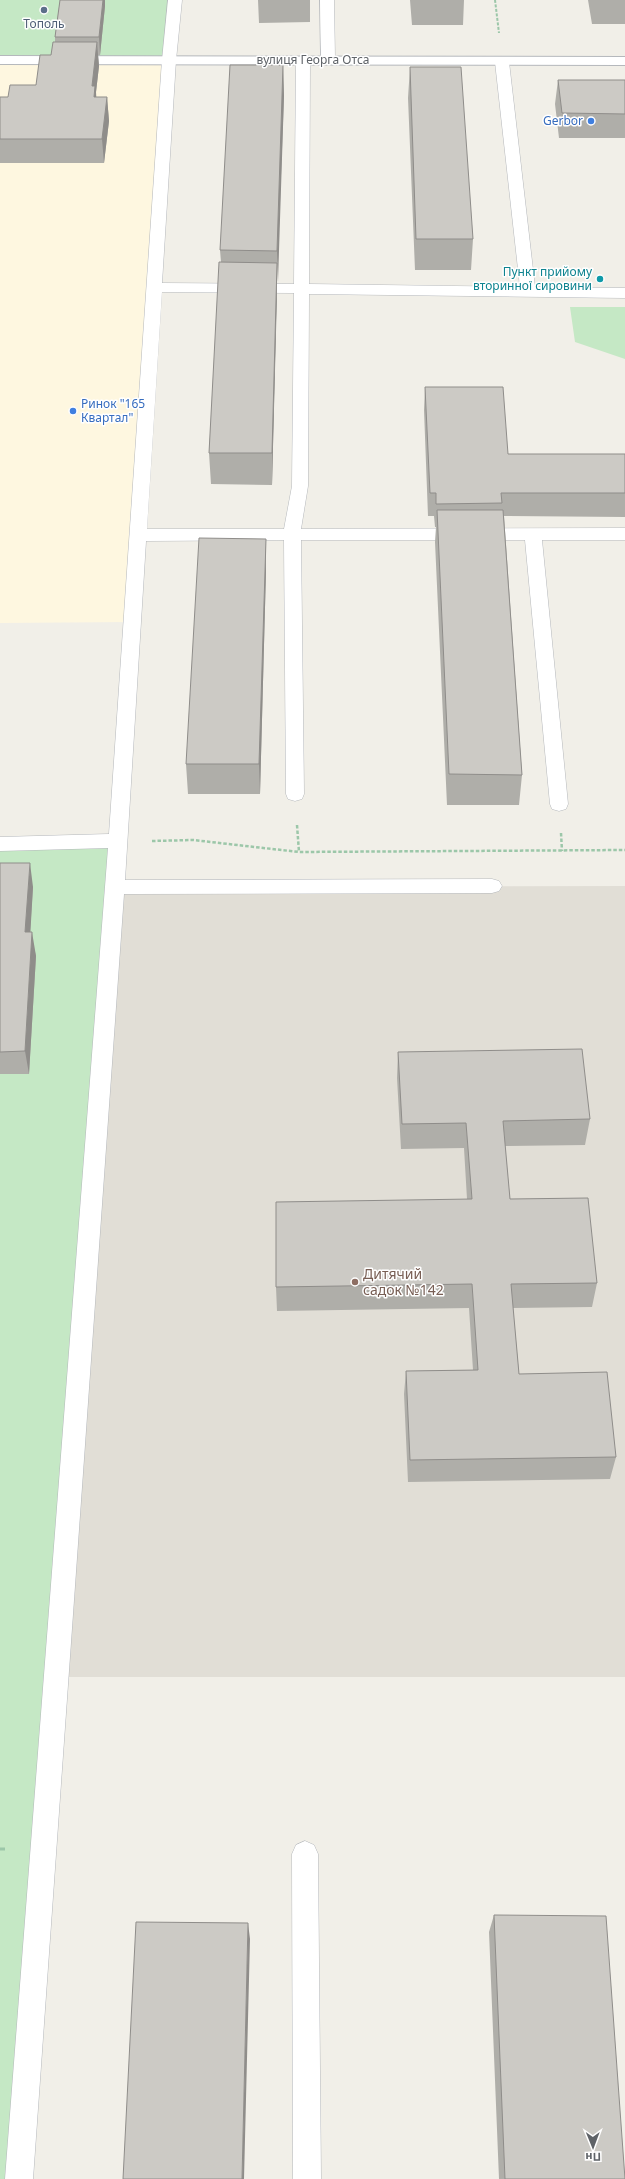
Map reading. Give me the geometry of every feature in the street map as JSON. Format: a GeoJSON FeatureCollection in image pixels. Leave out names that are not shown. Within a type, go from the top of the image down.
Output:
{"type":"FeatureCollection","features":[{"type":"Feature","properties":{"kind":"street","name":"вулиця Георга Отса"},"geometry":{"type":"LineString","coordinates":[[0,60],[625,61]]}},
{"type":"Feature","properties":{"kind":"lane"},"geometry":{"type":"LineString","coordinates":[[19,2179],[118,841],[169,60],[175,0]]}},
{"type":"Feature","properties":{"kind":"lane"},"geometry":{"type":"LineString","coordinates":[[327,0],[328,60]]}},
{"type":"Feature","properties":{"kind":"lane"},"geometry":{"type":"LineString","coordinates":[[295,794],[292,535],[300,486],[303,60]]}},
{"type":"Feature","properties":{"kind":"lane"},"geometry":{"type":"LineString","coordinates":[[502,62],[528,292]]}},
{"type":"Feature","properties":{"kind":"lane"},"geometry":{"type":"LineString","coordinates":[[154,287],[625,293]]}},
{"type":"Feature","properties":{"kind":"lane"},"geometry":{"type":"LineString","coordinates":[[533,534],[558,804]]}},
{"type":"Feature","properties":{"kind":"lane"},"geometry":{"type":"LineString","coordinates":[[138,535],[625,534]]}},
{"type":"Feature","properties":{"kind":"lane"},"geometry":{"type":"LineString","coordinates":[[0,844],[118,841]]}},
{"type":"Feature","properties":{"kind":"lane"},"geometry":{"type":"LineString","coordinates":[[114,887],[492,886]]}},
{"type":"Feature","properties":{"kind":"lane"},"geometry":{"type":"LineString","coordinates":[[305,1854],[307,2179]]}},
{"type":"Feature","properties":{"kind":"path"},"geometry":{"type":"LineString","coordinates":[[118,841],[193,840],[299,852],[625,850]]}},
{"type":"Feature","properties":{"kind":"shaded area","name":"Ринок \"165 Квартал\""},"geometry":{"type":"Polygon","coordinates":[[[0,60],[169,60],[132,622],[0,623],[0,60]]]}},
{"type":"Feature","properties":{"kind":"shaded area","name":"Дитячий садок №142"},"geometry":{"type":"Polygon","coordinates":[[[625,886],[625,1677],[57,1677],[115,887],[625,886]]]}},
{"type":"Feature","properties":{"kind":"green space"},"geometry":{"type":"Polygon","coordinates":[[[0,0],[175,0],[169,60],[0,60],[0,0]]]}},
{"type":"Feature","properties":{"kind":"green space"},"geometry":{"type":"Polygon","coordinates":[[[570,307],[625,307],[625,359],[575,342],[570,307]]]}},
{"type":"Feature","properties":{"kind":"green space"},"geometry":{"type":"Polygon","coordinates":[[[118,841],[19,2179],[0,2179],[0,844],[118,841]]]}},
{"type":"Feature","properties":{"kind":"building"},"geometry":{"type":"Polygon","coordinates":[[[60,0],[103,0],[99,37],[55,37],[60,0]]]}},
{"type":"Feature","properties":{"kind":"building"},"geometry":{"type":"Polygon","coordinates":[[[53,42],[97,42],[92,86],[95,86],[94,97],[107,97],[102,139],[0,139],[0,97],[8,97],[10,85],[36,85],[40,55],[51,55],[53,42]]]}},
{"type":"Feature","properties":{"kind":"building"},"geometry":{"type":"Polygon","coordinates":[[[230,65],[283,65],[277,251],[220,250],[230,65]]]}},
{"type":"Feature","properties":{"kind":"building"},"geometry":{"type":"Polygon","coordinates":[[[410,67],[461,67],[473,239],[416,239],[410,67]]]}},
{"type":"Feature","properties":{"kind":"building"},"geometry":{"type":"Polygon","coordinates":[[[558,80],[625,80],[625,114],[562,113],[558,80]]]}},
{"type":"Feature","properties":{"kind":"building"},"geometry":{"type":"Polygon","coordinates":[[[219,262],[277,263],[272,453],[209,453],[219,262]]]}},
{"type":"Feature","properties":{"kind":"building"},"geometry":{"type":"Polygon","coordinates":[[[425,387],[503,387],[508,454],[625,454],[625,493],[501,493],[502,503],[436,504],[436,493],[430,493],[425,387]]]}},
{"type":"Feature","properties":{"kind":"building"},"geometry":{"type":"Polygon","coordinates":[[[437,510],[503,510],[522,775],[449,774],[437,510]]]}},
{"type":"Feature","properties":{"kind":"building"},"geometry":{"type":"Polygon","coordinates":[[[199,538],[266,539],[259,764],[186,764],[199,538]]]}},
{"type":"Feature","properties":{"kind":"building"},"geometry":{"type":"Polygon","coordinates":[[[0,863],[30,863],[25,932],[32,932],[25,1051],[0,1052],[0,863]]]}},
{"type":"Feature","properties":{"kind":"building"},"geometry":{"type":"Polygon","coordinates":[[[582,1049],[590,1119],[503,1121],[510,1199],[588,1198],[597,1283],[511,1284],[519,1374],[607,1372],[616,1457],[410,1460],[406,1371],[478,1370],[472,1284],[276,1287],[276,1202],[472,1199],[466,1123],[402,1124],[398,1052],[582,1049]]]}},
{"type":"Feature","properties":{"kind":"building"},"geometry":{"type":"Polygon","coordinates":[[[494,1915],[606,1916],[625,2179],[505,2179],[494,1915]]]}},
{"type":"Feature","properties":{"kind":"building"},"geometry":{"type":"Polygon","coordinates":[[[136,1922],[248,1923],[242,2179],[123,2179],[136,1922]]]}},
{"type":"Feature","properties":{"kind":"place","name":"Тополь"},"geometry":{"type":"Point","coordinates":[44,10]}},
{"type":"Feature","properties":{"kind":"place","name":"Gerbor"},"geometry":{"type":"Point","coordinates":[591,121]}},
{"type":"Feature","properties":{"kind":"place","name":"Пункт прийому вторинної сировини"},"geometry":{"type":"Point","coordinates":[600,279]}},
{"type":"Feature","properties":{"kind":"place","name":"Ринок \"165 Квартал\""},"geometry":{"type":"Point","coordinates":[73,411]}},
{"type":"Feature","properties":{"kind":"place","name":"Дитячий садок №142"},"geometry":{"type":"Point","coordinates":[355,1282]}}]}
